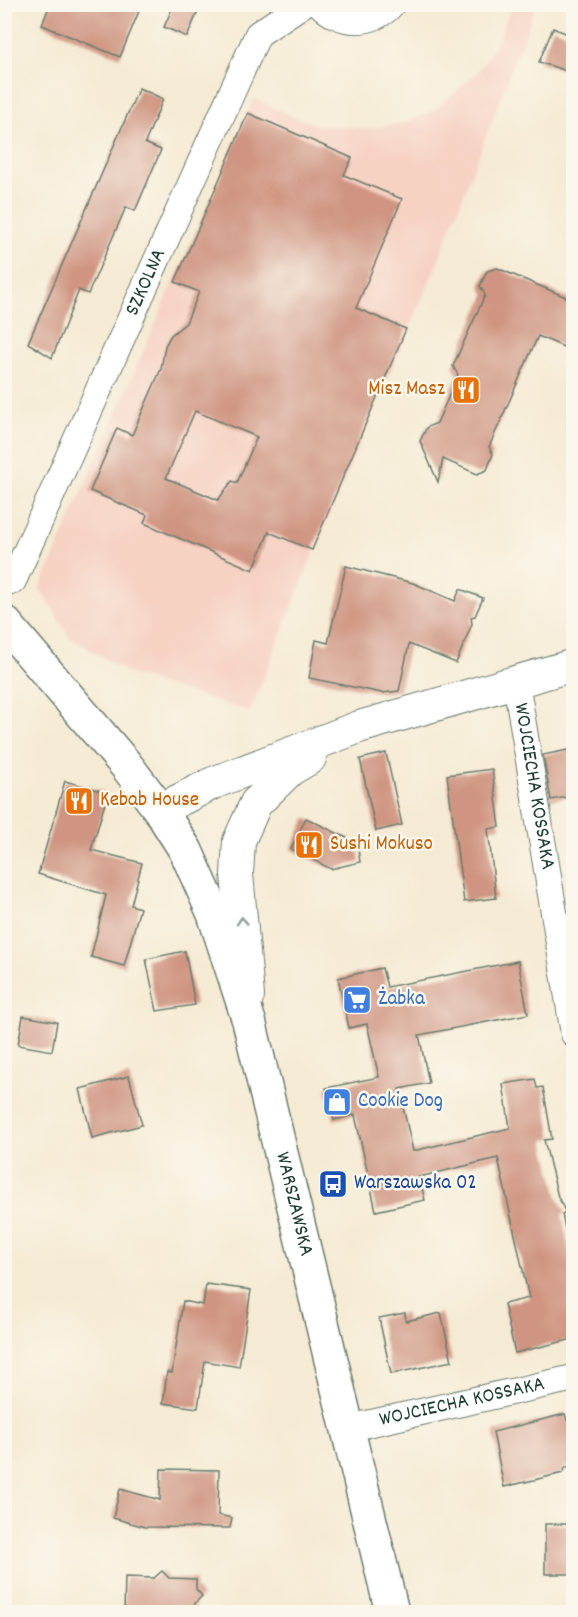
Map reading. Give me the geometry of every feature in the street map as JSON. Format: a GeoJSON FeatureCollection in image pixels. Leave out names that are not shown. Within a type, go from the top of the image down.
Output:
{"type":"FeatureCollection","features":[{"type":"Feature","properties":{"kind":"main road","name":"WARSZAWSKA"},"geometry":{"type":"LineString","coordinates":[[4,622],[126,765],[160,810],[186,851],[214,914],[249,1021],[392,1612]]}},
{"type":"Feature","properties":{"kind":"street","name":"SZKOLNA"},"geometry":{"type":"LineString","coordinates":[[13,581],[258,34],[303,4]]}},
{"type":"Feature","properties":{"kind":"street"},"geometry":{"type":"LineString","coordinates":[[320,4],[335,16],[357,20],[377,16],[392,4]]}},
{"type":"Feature","properties":{"kind":"street"},"geometry":{"type":"LineString","coordinates":[[160,810],[213,783],[359,727],[573,665]]}},
{"type":"Feature","properties":{"kind":"street","name":"WOJCIECHA KOSSAKA"},"geometry":{"type":"LineString","coordinates":[[516,682],[573,1034]]}},
{"type":"Feature","properties":{"kind":"street"},"geometry":{"type":"LineString","coordinates":[[249,1021],[237,858],[244,827],[256,803],[290,770],[359,727]]}},
{"type":"Feature","properties":{"kind":"street","name":"WOJCIECHA KOSSAKA"},"geometry":{"type":"LineString","coordinates":[[349,1428],[573,1378]]}},
{"type":"Feature","properties":{"kind":"shaded area"},"geometry":{"type":"Polygon","coordinates":[[[512,5],[536,5],[437,264],[313,554],[250,712],[130,674],[69,637],[40,588],[254,98],[296,118],[319,125],[367,129],[407,122],[434,110],[478,72],[496,45],[512,5]]]}},
{"type":"Feature","properties":{"kind":"building"},"geometry":{"type":"Polygon","coordinates":[[[50,4],[142,4],[120,57],[42,25],[50,4]]]}},
{"type":"Feature","properties":{"kind":"building"},"geometry":{"type":"Polygon","coordinates":[[[174,4],[201,4],[187,37],[164,27],[174,4]]]}},
{"type":"Feature","properties":{"kind":"building"},"geometry":{"type":"Polygon","coordinates":[[[553,28],[573,36],[573,73],[539,62],[553,28]]]}},
{"type":"Feature","properties":{"kind":"building"},"geometry":{"type":"Polygon","coordinates":[[[139,88],[163,99],[145,143],[161,150],[135,211],[126,207],[88,294],[79,290],[52,358],[28,343],[139,88]]]}},
{"type":"Feature","properties":{"kind":"building"},"geometry":{"type":"Polygon","coordinates":[[[248,113],[352,158],[344,175],[402,199],[356,308],[406,329],[312,550],[269,532],[253,570],[144,523],[147,515],[90,491],[117,428],[132,435],[161,369],[165,346],[171,335],[186,323],[199,292],[175,282],[248,113]],[[195,411],[166,478],[218,500],[232,481],[237,483],[257,437],[195,411]]]}},
{"type":"Feature","properties":{"kind":"building"},"geometry":{"type":"Polygon","coordinates":[[[497,268],[573,300],[573,351],[538,336],[489,447],[493,454],[487,470],[477,474],[443,459],[438,482],[420,441],[427,427],[437,423],[458,375],[453,366],[485,295],[480,286],[487,271],[497,268]]]}},
{"type":"Feature","properties":{"kind":"building"},"geometry":{"type":"Polygon","coordinates":[[[346,566],[413,583],[455,601],[460,589],[483,598],[475,616],[471,617],[472,624],[456,663],[409,644],[399,691],[382,693],[309,678],[316,640],[328,643],[346,566]]]}},
{"type":"Feature","properties":{"kind":"building"},"geometry":{"type":"Polygon","coordinates":[[[573,749],[573,796],[551,800],[543,755],[573,749]]]}},
{"type":"Feature","properties":{"kind":"building"},"geometry":{"type":"Polygon","coordinates":[[[386,753],[402,825],[376,831],[360,759],[386,753]]]}},
{"type":"Feature","properties":{"kind":"building"},"geometry":{"type":"Polygon","coordinates":[[[492,769],[500,827],[488,829],[496,898],[464,902],[447,775],[492,769]]]}},
{"type":"Feature","properties":{"kind":"building"},"geometry":{"type":"Polygon","coordinates":[[[65,781],[108,793],[91,850],[142,863],[131,905],[140,908],[124,966],[91,957],[106,895],[38,874],[65,781]]]}},
{"type":"Feature","properties":{"kind":"building"},"geometry":{"type":"Polygon","coordinates":[[[306,818],[357,843],[360,862],[331,869],[291,849],[306,818]]]}},
{"type":"Feature","properties":{"kind":"building"},"geometry":{"type":"Polygon","coordinates":[[[185,951],[195,1005],[157,1011],[146,959],[185,951]]]}},
{"type":"Feature","properties":{"kind":"building"},"geometry":{"type":"Polygon","coordinates":[[[518,961],[528,1014],[419,1035],[429,1083],[399,1089],[413,1151],[510,1128],[503,1084],[535,1079],[537,1088],[543,1087],[552,1139],[544,1140],[558,1197],[566,1213],[562,1214],[573,1267],[573,1339],[515,1353],[504,1304],[529,1298],[498,1158],[419,1177],[425,1200],[376,1211],[355,1115],[334,1120],[326,1088],[379,1077],[367,1024],[349,1028],[338,978],[382,968],[387,987],[518,961]]]}},
{"type":"Feature","properties":{"kind":"building"},"geometry":{"type":"Polygon","coordinates":[[[23,1016],[57,1022],[52,1051],[18,1045],[23,1016]]]}},
{"type":"Feature","properties":{"kind":"building"},"geometry":{"type":"Polygon","coordinates":[[[129,1076],[142,1125],[92,1138],[80,1089],[129,1076]]]}},
{"type":"Feature","properties":{"kind":"building"},"geometry":{"type":"Polygon","coordinates":[[[206,1284],[251,1290],[239,1367],[205,1361],[198,1408],[163,1403],[167,1372],[172,1373],[183,1301],[203,1305],[206,1284]]]}},
{"type":"Feature","properties":{"kind":"building"},"geometry":{"type":"Polygon","coordinates":[[[405,1313],[406,1321],[441,1313],[452,1361],[391,1374],[379,1318],[405,1313]]]}},
{"type":"Feature","properties":{"kind":"building"},"geometry":{"type":"Polygon","coordinates":[[[565,1414],[567,1420],[573,1419],[573,1466],[566,1467],[563,1473],[504,1487],[493,1432],[565,1414]]]}},
{"type":"Feature","properties":{"kind":"building"},"geometry":{"type":"Polygon","coordinates":[[[161,1469],[219,1470],[218,1515],[232,1518],[230,1528],[145,1527],[113,1518],[120,1489],[160,1500],[161,1469]]]}},
{"type":"Feature","properties":{"kind":"building"},"geometry":{"type":"Polygon","coordinates":[[[545,1524],[573,1524],[573,1574],[545,1574],[545,1524]]]}},
{"type":"Feature","properties":{"kind":"building"},"geometry":{"type":"Polygon","coordinates":[[[162,1571],[169,1578],[196,1579],[196,1589],[202,1596],[195,1603],[195,1612],[124,1612],[125,1577],[154,1578],[162,1571]]]}},
{"type":"Feature","properties":{"kind":"place","name":"Misz Masz"},"geometry":{"type":"Point","coordinates":[466,390]}},
{"type":"Feature","properties":{"kind":"place","name":"Kebab House"},"geometry":{"type":"Point","coordinates":[79,801]}},
{"type":"Feature","properties":{"kind":"place","name":"Sushi Mokuso"},"geometry":{"type":"Point","coordinates":[309,845]}},
{"type":"Feature","properties":{"kind":"place","name":"Żabka"},"geometry":{"type":"Point","coordinates":[357,1000]}},
{"type":"Feature","properties":{"kind":"place","name":"Cookie Dog"},"geometry":{"type":"Point","coordinates":[337,1102]}},
{"type":"Feature","properties":{"kind":"place","name":"Warszawska 02"},"geometry":{"type":"Point","coordinates":[333,1184]}}]}
